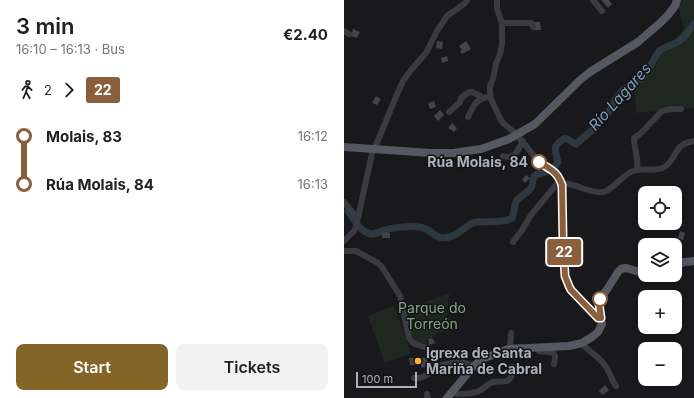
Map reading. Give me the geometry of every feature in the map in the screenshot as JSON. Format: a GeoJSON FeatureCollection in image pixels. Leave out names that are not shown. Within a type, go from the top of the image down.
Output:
{"type":"FeatureCollection","features":[{"type":"Feature","properties":{"kind":"main road"},"geometry":{"type":"LineString","coordinates":[[344,147],[431,153],[464,152],[494,145],[535,124],[580,80],[590,72],[638,42],[660,23],[675,6],[677,0]]}},
{"type":"Feature","properties":{"kind":"main road"},"geometry":{"type":"LineString","coordinates":[[682,263],[694,261]]}},
{"type":"Feature","properties":{"kind":"main road"},"geometry":{"type":"LineString","coordinates":[[450,395],[473,367],[482,359],[510,349],[570,346],[582,343],[592,337],[598,332],[602,324],[599,304],[600,299],[618,272],[621,270],[630,269],[638,272]]}},
{"type":"Feature","properties":{"kind":"street"},"geometry":{"type":"LineString","coordinates":[[344,241],[354,231],[374,149],[403,81],[426,53],[438,28],[447,16],[464,4],[467,0]]}},
{"type":"Feature","properties":{"kind":"street"},"geometry":{"type":"LineString","coordinates":[[468,117],[477,101],[487,97],[490,92],[490,86],[500,54],[502,44],[502,23],[497,0]]}},
{"type":"Feature","properties":{"kind":"street"},"geometry":{"type":"LineString","coordinates":[[593,0],[602,11]]}},
{"type":"Feature","properties":{"kind":"street"},"geometry":{"type":"LineString","coordinates":[[502,23],[531,23],[533,27]]}},
{"type":"Feature","properties":{"kind":"street"},"geometry":{"type":"LineString","coordinates":[[449,112],[460,102],[461,98],[469,92],[487,97],[503,123],[517,134],[539,162],[559,177],[561,182],[565,276],[571,290],[598,318],[601,318]]}},
{"type":"Feature","properties":{"kind":"street"},"geometry":{"type":"LineString","coordinates":[[637,170],[638,166],[635,154],[635,136],[640,134],[660,112],[670,109],[681,109]]}},
{"type":"Feature","properties":{"kind":"street"},"geometry":{"type":"LineString","coordinates":[[503,156],[508,157],[515,154],[523,141]]}},
{"type":"Feature","properties":{"kind":"street"},"geometry":{"type":"LineString","coordinates":[[561,182],[586,190],[604,192],[631,172],[637,170],[655,170],[666,166],[681,145],[694,141]]}},
{"type":"Feature","properties":{"kind":"street"},"geometry":{"type":"LineString","coordinates":[[513,242],[531,215],[561,182]]}},
{"type":"Feature","properties":{"kind":"street"},"geometry":{"type":"LineString","coordinates":[[344,202],[356,222]]}},
{"type":"Feature","properties":{"kind":"street"},"geometry":{"type":"LineString","coordinates":[[344,251],[356,251],[378,263],[400,296],[405,320],[412,342],[427,348],[434,357],[437,366]]}},
{"type":"Feature","properties":{"kind":"street"},"geometry":{"type":"LineString","coordinates":[[510,349],[511,333]]}},
{"type":"Feature","properties":{"kind":"street"},"geometry":{"type":"LineString","coordinates":[[582,343],[605,364],[616,386]]}},
{"type":"Feature","properties":{"kind":"street"},"geometry":{"type":"LineString","coordinates":[[538,348],[539,351],[552,352],[556,358],[554,364]]}},
{"type":"Feature","properties":{"kind":"street"},"geometry":{"type":"LineString","coordinates":[[414,378],[420,379],[437,366],[453,363],[468,363],[473,367]]}},
{"type":"Feature","properties":{"kind":"street"},"geometry":{"type":"LineString","coordinates":[[450,395],[476,392],[493,382],[508,380],[512,374]]}},
{"type":"Feature","properties":{"kind":"green space"},"geometry":{"type":"Polygon","coordinates":[[[677,0],[694,0],[694,108],[636,113],[634,83],[684,29],[677,0]]]}},
{"type":"Feature","properties":{"kind":"green space","name":"Parque do Torreón"},"geometry":{"type":"Polygon","coordinates":[[[449,293],[447,317],[450,317],[452,327],[426,340],[426,344],[416,342],[411,337],[405,310],[449,293]]]}},
{"type":"Feature","properties":{"kind":"green space"},"geometry":{"type":"Polygon","coordinates":[[[394,306],[411,353],[385,363],[368,316],[394,306]]]}},
{"type":"Feature","properties":{"kind":"building"},"geometry":{"type":"Polygon","coordinates":[[[601,0],[609,0],[612,4],[608,8],[601,0]]]}},
{"type":"Feature","properties":{"kind":"building"},"geometry":{"type":"Polygon","coordinates":[[[534,22],[540,22],[541,30],[534,30],[534,22]]]}},
{"type":"Feature","properties":{"kind":"building"},"geometry":{"type":"Polygon","coordinates":[[[353,29],[360,32],[357,38],[351,36],[353,29]]]}},
{"type":"Feature","properties":{"kind":"building"},"geometry":{"type":"Polygon","coordinates":[[[437,41],[443,42],[442,49],[436,48],[437,41]]]}},
{"type":"Feature","properties":{"kind":"building"},"geometry":{"type":"Polygon","coordinates":[[[466,41],[471,49],[462,54],[460,51],[462,50],[459,46],[466,41]]]}},
{"type":"Feature","properties":{"kind":"building"},"geometry":{"type":"Polygon","coordinates":[[[447,56],[448,61],[442,63],[441,58],[447,56]]]}},
{"type":"Feature","properties":{"kind":"building"},"geometry":{"type":"Polygon","coordinates":[[[376,96],[381,99],[377,105],[372,103],[376,96]]]}},
{"type":"Feature","properties":{"kind":"building"},"geometry":{"type":"Polygon","coordinates":[[[434,101],[436,107],[430,109],[428,103],[434,101]]]}},
{"type":"Feature","properties":{"kind":"building"},"geometry":{"type":"Polygon","coordinates":[[[440,110],[444,115],[438,121],[434,116],[440,110]]]}},
{"type":"Feature","properties":{"kind":"building"},"geometry":{"type":"Polygon","coordinates":[[[452,123],[457,128],[454,132],[448,128],[452,123]]]}},
{"type":"Feature","properties":{"kind":"building"},"geometry":{"type":"Polygon","coordinates":[[[516,160],[519,166],[514,169],[510,164],[516,160]]]}},
{"type":"Feature","properties":{"kind":"building"},"geometry":{"type":"Polygon","coordinates":[[[526,175],[530,178],[525,183],[522,180],[526,175]]]}},
{"type":"Feature","properties":{"kind":"building"},"geometry":{"type":"Polygon","coordinates":[[[680,231],[685,233],[683,240],[682,238],[678,238],[680,231]]]}},
{"type":"Feature","properties":{"kind":"building"},"geometry":{"type":"Polygon","coordinates":[[[382,232],[390,233],[390,238],[382,238],[382,232]]]}},
{"type":"Feature","properties":{"kind":"building"},"geometry":{"type":"Polygon","coordinates":[[[432,338],[435,343],[429,345],[428,339],[432,338]]]}},
{"type":"Feature","properties":{"kind":"building","name":"Igrexa de Santa Mariña de Cabral"},"geometry":{"type":"Polygon","coordinates":[[[409,358],[427,358],[427,363],[425,363],[425,367],[421,368],[421,365],[410,365],[409,358]]]}},
{"type":"Feature","properties":{"kind":"building"},"geometry":{"type":"Polygon","coordinates":[[[515,364],[516,373],[506,373],[506,365],[515,364]]]}},
{"type":"Feature","properties":{"kind":"building"},"geometry":{"type":"Polygon","coordinates":[[[605,385],[609,390],[603,395],[599,391],[605,385]]]}},
{"type":"Feature","properties":{"kind":"waterway","name":"Río Lagares"},"geometry":{"type":"LineString","coordinates":[[348,211],[360,228],[371,234],[393,228],[415,227],[424,228],[436,236],[444,238],[457,234],[473,223],[509,220],[513,216],[516,202],[531,188],[535,176],[537,174],[549,171],[557,164],[558,162],[555,150],[556,145],[563,139],[568,139],[576,144],[599,124],[622,91],[644,76],[659,51],[678,42],[694,24]]}},
{"type":"Feature","properties":{"kind":"bus line","name":"22"},"geometry":{"type":"LineString","coordinates":[[539,162],[559,177],[562,185],[565,276],[569,286],[571,290],[598,318],[601,318],[599,304],[600,299]]}},
{"type":"Feature","properties":{"kind":"place","name":"Rúa Molais, 84"},"geometry":{"type":"Point","coordinates":[539,162]}},
{"type":"Feature","properties":{"kind":"place","name":"Igrexa de Santa Mariña de Cabral"},"geometry":{"type":"Point","coordinates":[418,361]}}]}
